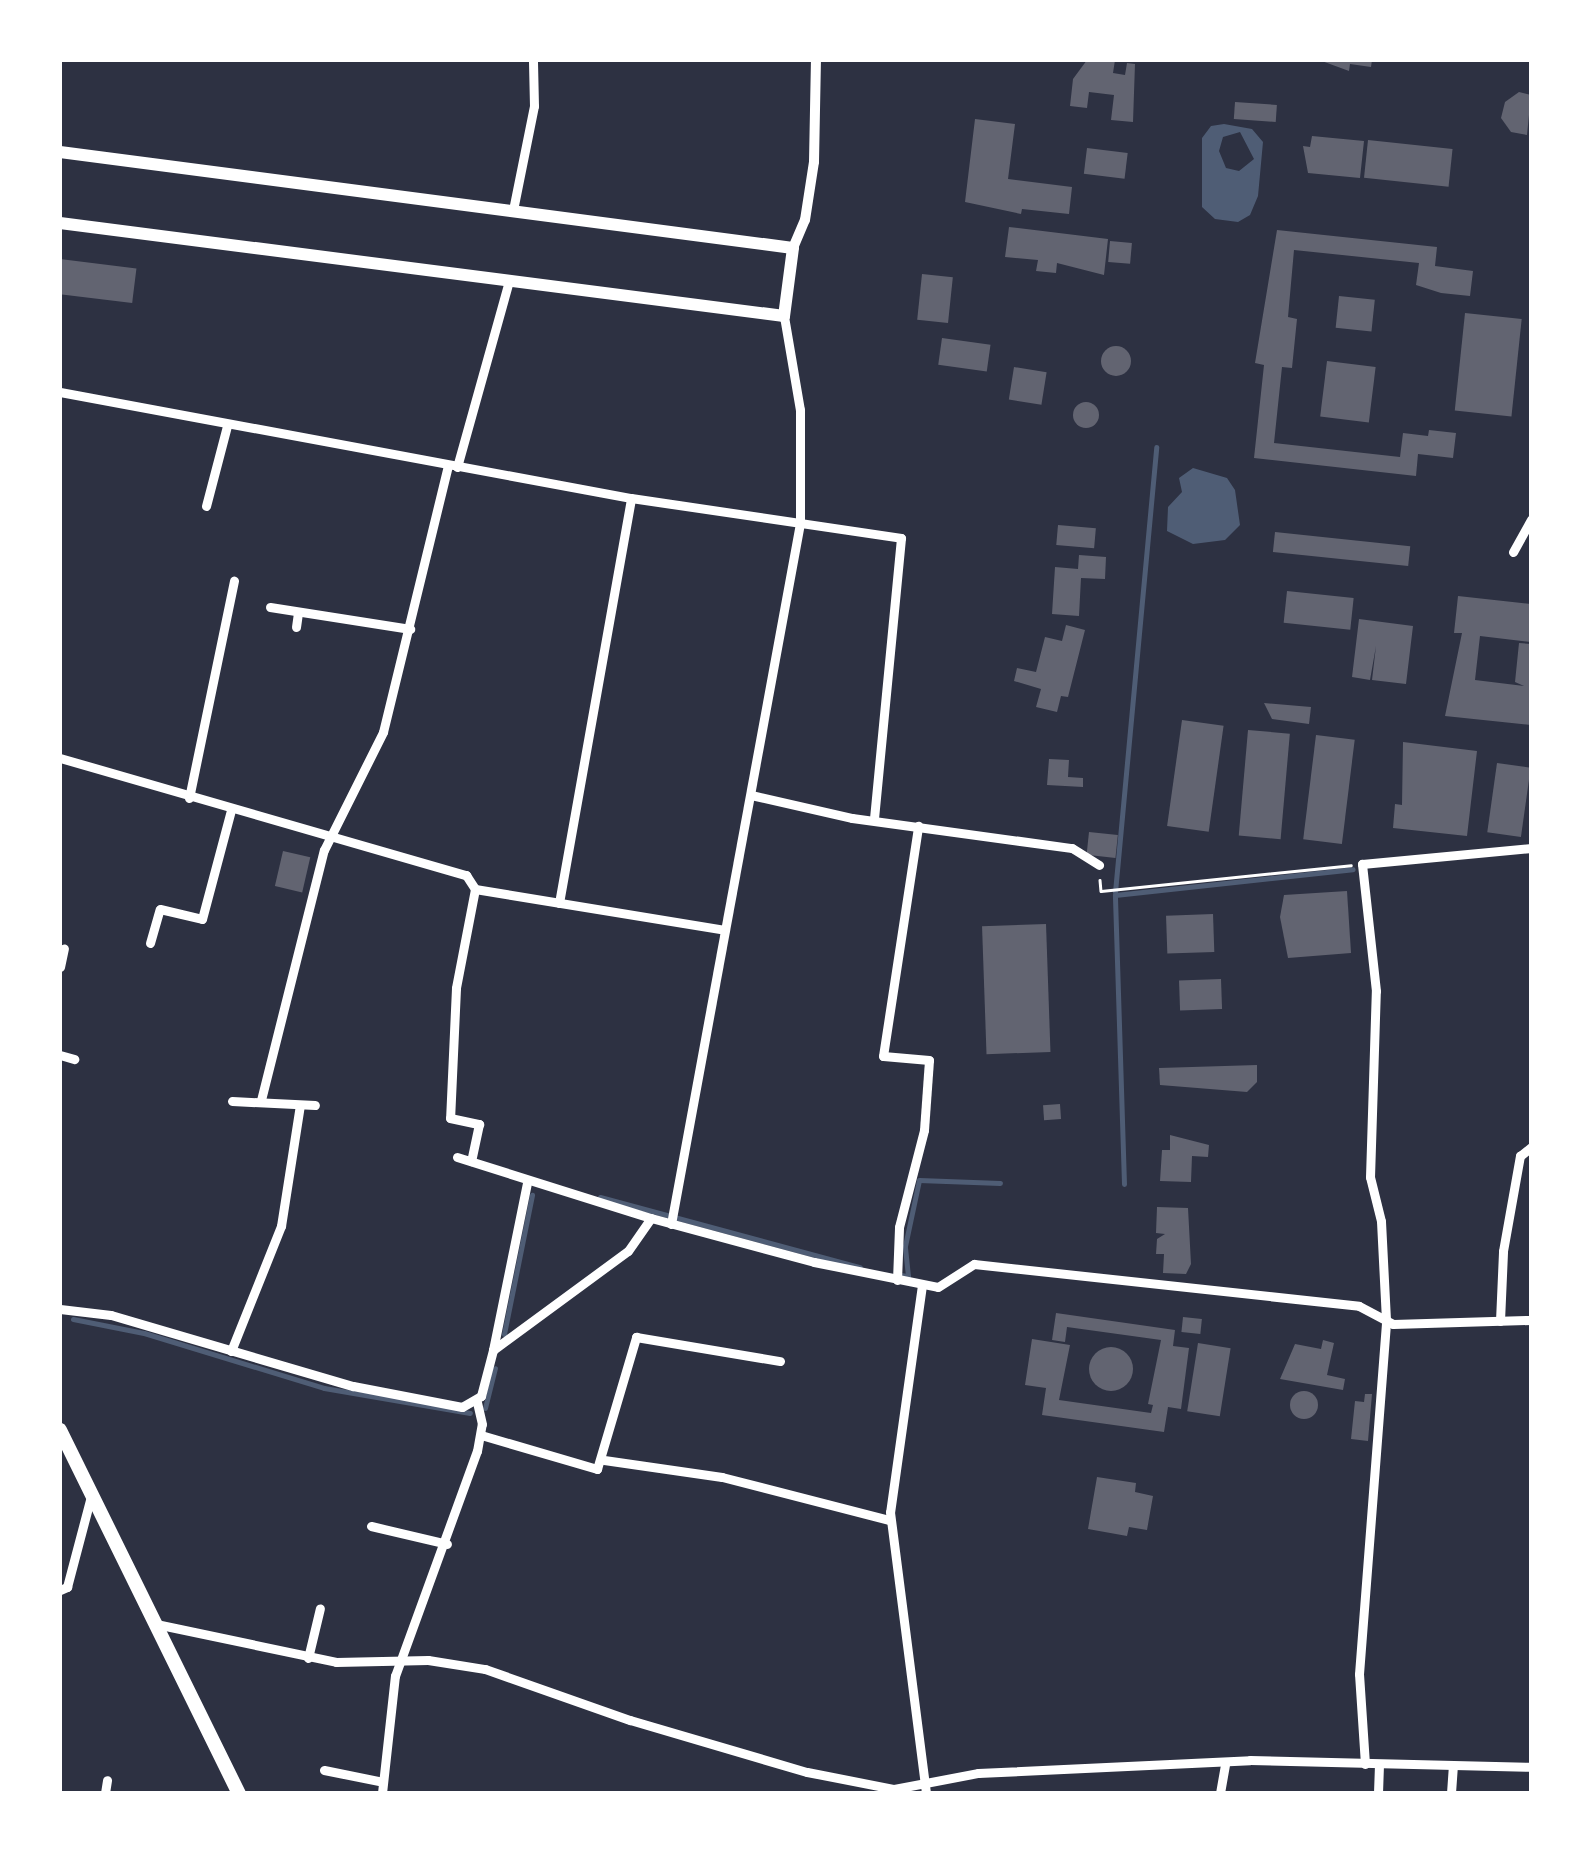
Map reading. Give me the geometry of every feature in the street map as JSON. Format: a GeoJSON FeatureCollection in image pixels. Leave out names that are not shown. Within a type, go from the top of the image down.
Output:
{"type":"FeatureCollection","features":[{"type":"Feature","properties":{"kind":"highway"},"geometry":{"type":"LineString","coordinates":[[60,1430],[239,1793]]}},
{"type":"Feature","properties":{"kind":"main road"},"geometry":{"type":"LineString","coordinates":[[60,152],[792,248],[784,316],[60,223]]}},
{"type":"Feature","properties":{"kind":"street"},"geometry":{"type":"LineString","coordinates":[[513,210],[534,106],[534,61],[525,60]]}},
{"type":"Feature","properties":{"kind":"street"},"geometry":{"type":"LineString","coordinates":[[792,248],[805,220],[814,162],[816,60]]}},
{"type":"Feature","properties":{"kind":"street"},"geometry":{"type":"LineString","coordinates":[[261,1100],[330,839],[383,732],[453,466],[508,281]]}},
{"type":"Feature","properties":{"kind":"street"},"geometry":{"type":"LineString","coordinates":[[673,1220],[800,523],[800,410],[784,316]]}},
{"type":"Feature","properties":{"kind":"street"},"geometry":{"type":"LineString","coordinates":[[60,392],[631,498],[901,538],[874,820]]}},
{"type":"Feature","properties":{"kind":"street"},"geometry":{"type":"LineString","coordinates":[[206,506],[227,426]]}},
{"type":"Feature","properties":{"kind":"street"},"geometry":{"type":"LineString","coordinates":[[559,903],[631,498]]}},
{"type":"Feature","properties":{"kind":"street"},"geometry":{"type":"LineString","coordinates":[[1512,552],[1531,520]]}},
{"type":"Feature","properties":{"kind":"street"},"geometry":{"type":"LineString","coordinates":[[189,798],[234,581]]}},
{"type":"Feature","properties":{"kind":"street"},"geometry":{"type":"LineString","coordinates":[[270,607],[410,629]]}},
{"type":"Feature","properties":{"kind":"street"},"geometry":{"type":"LineString","coordinates":[[296,627],[298,612]]}},
{"type":"Feature","properties":{"kind":"street"},"geometry":{"type":"LineString","coordinates":[[60,758],[466,876],[474,889],[456,988],[450,1118],[479,1124],[471,1160]]}},
{"type":"Feature","properties":{"kind":"street"},"geometry":{"type":"LineString","coordinates":[[751,794],[874,820],[1072,848],[1099,865]]}},
{"type":"Feature","properties":{"kind":"street"},"geometry":{"type":"LineString","coordinates":[[150,943],[160,909],[202,920],[231,810]]}},
{"type":"Feature","properties":{"kind":"street"},"geometry":{"type":"LineString","coordinates":[[897,1276],[904,1201],[924,1130],[929,1060],[883,1056],[918,826]]}},
{"type":"Feature","properties":{"kind":"street"},"geometry":{"type":"LineString","coordinates":[[1365,1764],[1359,1674],[1386,1320],[1381,1221],[1370,1177],[1376,991],[1362,864],[1531,848]]}},
{"type":"Feature","properties":{"kind":"street"},"geometry":{"type":"LineString","coordinates":[[474,889],[726,930]]}},
{"type":"Feature","properties":{"kind":"street"},"geometry":{"type":"LineString","coordinates":[[60,968],[64,948]]}},
{"type":"Feature","properties":{"kind":"street"},"geometry":{"type":"LineString","coordinates":[[60,1055],[74,1059]]}},
{"type":"Feature","properties":{"kind":"street"},"geometry":{"type":"LineString","coordinates":[[232,1102],[261,1100],[315,1105]]}},
{"type":"Feature","properties":{"kind":"street"},"geometry":{"type":"LineString","coordinates":[[231,1351],[282,1226],[300,1105]]}},
{"type":"Feature","properties":{"kind":"street"},"geometry":{"type":"LineString","coordinates":[[1500,1321],[1503,1251],[1520,1156],[1531,1148]]}},
{"type":"Feature","properties":{"kind":"street"},"geometry":{"type":"LineString","coordinates":[[457,1156],[528,1183],[651,1218],[673,1220],[922,1285],[938,1287],[974,1264],[1359,1306],[1386,1320],[1531,1320]]}},
{"type":"Feature","properties":{"kind":"street"},"geometry":{"type":"LineString","coordinates":[[324,1770],[382,1787],[402,1661],[481,1435],[477,1403],[494,1350],[528,1183]]}},
{"type":"Feature","properties":{"kind":"street"},"geometry":{"type":"LineString","coordinates":[[494,1350],[628,1251],[651,1218]]}},
{"type":"Feature","properties":{"kind":"street"},"geometry":{"type":"LineString","coordinates":[[922,1285],[893,1454],[890,1520],[925,1788]]}},
{"type":"Feature","properties":{"kind":"street"},"geometry":{"type":"LineString","coordinates":[[60,1308],[111,1315],[414,1400],[477,1403]]}},
{"type":"Feature","properties":{"kind":"street"},"geometry":{"type":"LineString","coordinates":[[481,1435],[582,1468],[596,1469],[604,1460],[636,1337],[780,1361]]}},
{"type":"Feature","properties":{"kind":"street"},"geometry":{"type":"LineString","coordinates":[[604,1460],[722,1476],[890,1520]]}},
{"type":"Feature","properties":{"kind":"street"},"geometry":{"type":"LineString","coordinates":[[60,1590],[68,1587],[92,1496]]}},
{"type":"Feature","properties":{"kind":"street"},"geometry":{"type":"LineString","coordinates":[[372,1526],[446,1544]]}},
{"type":"Feature","properties":{"kind":"street"},"geometry":{"type":"LineString","coordinates":[[308,1658],[320,1608]]}},
{"type":"Feature","properties":{"kind":"street"},"geometry":{"type":"LineString","coordinates":[[156,1624],[308,1658],[486,1668],[615,1716],[838,1780],[894,1789],[925,1788],[978,1773],[1225,1764],[1531,1768]]}},
{"type":"Feature","properties":{"kind":"street"},"geometry":{"type":"LineString","coordinates":[[1220,1793],[1225,1764]]}},
{"type":"Feature","properties":{"kind":"street"},"geometry":{"type":"LineString","coordinates":[[1378,1793],[1380,1765]]}},
{"type":"Feature","properties":{"kind":"street"},"geometry":{"type":"LineString","coordinates":[[1451,1793],[1454,1766]]}},
{"type":"Feature","properties":{"kind":"street"},"geometry":{"type":"LineString","coordinates":[[104,1793],[107,1780]]}},
{"type":"Feature","properties":{"kind":"path"},"geometry":{"type":"LineString","coordinates":[[1101,890],[1362,864]]}},
{"type":"Feature","properties":{"kind":"water"},"geometry":{"type":"Polygon","coordinates":[[[1211,126],[1252,129],[1263,142],[1258,196],[1250,215],[1238,222],[1215,219],[1202,207],[1202,138],[1211,126]],[[1240,132],[1223,137],[1219,151],[1226,168],[1239,171],[1254,159],[1240,132]]]}},
{"type":"Feature","properties":{"kind":"water"},"geometry":{"type":"Polygon","coordinates":[[[1193,468],[1227,478],[1235,490],[1240,525],[1225,540],[1193,544],[1167,531],[1168,507],[1182,492],[1179,478],[1193,468]]]}},
{"type":"Feature","properties":{"kind":"building"},"geometry":{"type":"Polygon","coordinates":[[[1087,60],[1115,60],[1113,73],[1125,75],[1127,63],[1135,64],[1133,122],[1111,120],[1114,95],[1089,92],[1087,108],[1070,106],[1073,79],[1087,60]]]}},
{"type":"Feature","properties":{"kind":"building"},"geometry":{"type":"Polygon","coordinates":[[[1319,60],[1372,60],[1371,67],[1350,64],[1349,71],[1319,60]]]}},
{"type":"Feature","properties":{"kind":"building"},"geometry":{"type":"Polygon","coordinates":[[[1519,92],[1531,95],[1527,135],[1511,132],[1501,118],[1505,102],[1519,92]]]}},
{"type":"Feature","properties":{"kind":"building"},"geometry":{"type":"Polygon","coordinates":[[[1235,102],[1277,105],[1276,122],[1234,119],[1235,102]]]}},
{"type":"Feature","properties":{"kind":"building"},"geometry":{"type":"Polygon","coordinates":[[[975,119],[1015,124],[1008,179],[1072,187],[1069,214],[1022,209],[1021,214],[965,202],[975,119]]]}},
{"type":"Feature","properties":{"kind":"building"},"geometry":{"type":"Polygon","coordinates":[[[1312,136],[1364,141],[1360,178],[1308,173],[1303,146],[1310,147],[1312,136]]]}},
{"type":"Feature","properties":{"kind":"building"},"geometry":{"type":"Polygon","coordinates":[[[1368,140],[1453,149],[1449,187],[1364,178],[1368,140]]]}},
{"type":"Feature","properties":{"kind":"building"},"geometry":{"type":"Polygon","coordinates":[[[1087,148],[1128,153],[1125,179],[1084,174],[1087,148]]]}},
{"type":"Feature","properties":{"kind":"building"},"geometry":{"type":"Polygon","coordinates":[[[1009,227],[1108,239],[1104,275],[1057,263],[1056,273],[1036,271],[1038,260],[1005,257],[1009,227]]]}},
{"type":"Feature","properties":{"kind":"building"},"geometry":{"type":"Polygon","coordinates":[[[1277,230],[1437,247],[1435,266],[1473,271],[1470,296],[1441,293],[1416,285],[1419,263],[1294,250],[1288,317],[1297,319],[1292,368],[1282,367],[1274,443],[1400,457],[1403,433],[1428,436],[1429,430],[1456,433],[1453,458],[1418,454],[1416,476],[1254,458],[1264,365],[1255,363],[1277,230]]]}},
{"type":"Feature","properties":{"kind":"building"},"geometry":{"type":"Polygon","coordinates":[[[1110,241],[1132,243],[1130,264],[1108,262],[1110,241]]]}},
{"type":"Feature","properties":{"kind":"building"},"geometry":{"type":"Polygon","coordinates":[[[60,259],[136,268],[132,303],[60,294],[60,259]]]}},
{"type":"Feature","properties":{"kind":"building"},"geometry":{"type":"Polygon","coordinates":[[[922,274],[953,277],[948,323],[917,320],[922,274]]]}},
{"type":"Feature","properties":{"kind":"building"},"geometry":{"type":"Polygon","coordinates":[[[1339,296],[1375,300],[1371,332],[1336,328],[1339,296]]]}},
{"type":"Feature","properties":{"kind":"building"},"geometry":{"type":"Polygon","coordinates":[[[1465,313],[1522,319],[1511,416],[1455,410],[1465,313]]]}},
{"type":"Feature","properties":{"kind":"building"},"geometry":{"type":"Polygon","coordinates":[[[942,338],[991,345],[987,372],[938,365],[942,338]]]}},
{"type":"Feature","properties":{"kind":"building"},"geometry":{"type":"Polygon","coordinates":[[[1116,346],[1126,351],[1131,361],[1126,371],[1116,376],[1106,371],[1101,361],[1106,351],[1116,346]]]}},
{"type":"Feature","properties":{"kind":"building"},"geometry":{"type":"Polygon","coordinates":[[[1327,361],[1376,367],[1369,423],[1320,417],[1327,361]]]}},
{"type":"Feature","properties":{"kind":"building"},"geometry":{"type":"Polygon","coordinates":[[[1014,367],[1047,372],[1041,405],[1009,400],[1014,367]]]}},
{"type":"Feature","properties":{"kind":"building"},"geometry":{"type":"Polygon","coordinates":[[[1086,402],[1095,406],[1099,415],[1095,424],[1086,428],[1077,424],[1073,415],[1077,406],[1086,402]]]}},
{"type":"Feature","properties":{"kind":"building"},"geometry":{"type":"Polygon","coordinates":[[[1058,525],[1096,528],[1094,548],[1056,545],[1058,525]]]}},
{"type":"Feature","properties":{"kind":"building"},"geometry":{"type":"Polygon","coordinates":[[[1275,532],[1410,546],[1408,566],[1273,552],[1275,532]]]}},
{"type":"Feature","properties":{"kind":"building"},"geometry":{"type":"Polygon","coordinates":[[[1079,555],[1106,557],[1105,579],[1081,578],[1079,616],[1052,614],[1055,567],[1078,569],[1079,555]]]}},
{"type":"Feature","properties":{"kind":"building"},"geometry":{"type":"Polygon","coordinates":[[[1287,591],[1354,598],[1350,630],[1284,623],[1287,591]]]}},
{"type":"Feature","properties":{"kind":"building"},"geometry":{"type":"Polygon","coordinates":[[[1458,596],[1531,604],[1531,642],[1480,636],[1475,680],[1524,686],[1515,682],[1519,643],[1531,644],[1531,725],[1445,716],[1462,633],[1454,633],[1458,596]]]}},
{"type":"Feature","properties":{"kind":"building"},"geometry":{"type":"Polygon","coordinates":[[[1359,619],[1413,626],[1406,684],[1372,680],[1376,646],[1370,680],[1352,677],[1359,619]]]}},
{"type":"Feature","properties":{"kind":"building"},"geometry":{"type":"Polygon","coordinates":[[[1066,625],[1085,630],[1068,697],[1061,696],[1057,712],[1036,707],[1041,689],[1014,681],[1017,668],[1036,672],[1045,637],[1062,641],[1066,625]]]}},
{"type":"Feature","properties":{"kind":"building"},"geometry":{"type":"Polygon","coordinates":[[[1264,703],[1311,707],[1309,724],[1272,719],[1264,703]]]}},
{"type":"Feature","properties":{"kind":"building"},"geometry":{"type":"Polygon","coordinates":[[[1182,720],[1224,726],[1209,832],[1167,826],[1182,720]]]}},
{"type":"Feature","properties":{"kind":"building"},"geometry":{"type":"Polygon","coordinates":[[[1248,730],[1290,734],[1281,839],[1239,836],[1248,730]]]}},
{"type":"Feature","properties":{"kind":"building"},"geometry":{"type":"Polygon","coordinates":[[[1316,735],[1355,740],[1342,844],[1303,839],[1316,735]]]}},
{"type":"Feature","properties":{"kind":"building"},"geometry":{"type":"Polygon","coordinates":[[[1403,742],[1477,751],[1467,836],[1393,828],[1395,804],[1402,805],[1403,742]]]}},
{"type":"Feature","properties":{"kind":"building"},"geometry":{"type":"Polygon","coordinates":[[[1049,759],[1069,760],[1068,777],[1083,778],[1083,787],[1047,785],[1049,759]]]}},
{"type":"Feature","properties":{"kind":"building"},"geometry":{"type":"Polygon","coordinates":[[[1497,763],[1531,768],[1521,837],[1487,832],[1497,763]]]}},
{"type":"Feature","properties":{"kind":"building"},"geometry":{"type":"Polygon","coordinates":[[[1089,832],[1118,835],[1115,858],[1087,855],[1089,832]]]}},
{"type":"Feature","properties":{"kind":"building"},"geometry":{"type":"Polygon","coordinates":[[[283,851],[310,857],[302,892],[275,886],[283,851]]]}},
{"type":"Feature","properties":{"kind":"building"},"geometry":{"type":"Polygon","coordinates":[[[1347,891],[1351,953],[1288,958],[1280,917],[1284,895],[1347,891]]]}},
{"type":"Feature","properties":{"kind":"building"},"geometry":{"type":"Polygon","coordinates":[[[1213,914],[1214,952],[1167,954],[1166,916],[1213,914]]]}},
{"type":"Feature","properties":{"kind":"building"},"geometry":{"type":"Polygon","coordinates":[[[1046,924],[1050,1052],[987,1054],[982,926],[1046,924]]]}},
{"type":"Feature","properties":{"kind":"building"},"geometry":{"type":"Polygon","coordinates":[[[1221,979],[1222,1009],[1180,1010],[1179,980],[1221,979]]]}},
{"type":"Feature","properties":{"kind":"building"},"geometry":{"type":"Polygon","coordinates":[[[1257,1065],[1257,1082],[1247,1092],[1160,1085],[1159,1068],[1257,1065]]]}},
{"type":"Feature","properties":{"kind":"building"},"geometry":{"type":"Polygon","coordinates":[[[1060,1104],[1061,1119],[1044,1120],[1043,1105],[1060,1104]]]}},
{"type":"Feature","properties":{"kind":"building"},"geometry":{"type":"Polygon","coordinates":[[[1170,1135],[1209,1145],[1208,1157],[1192,1156],[1191,1182],[1160,1181],[1162,1150],[1170,1150],[1170,1135]]]}},
{"type":"Feature","properties":{"kind":"building"},"geometry":{"type":"Polygon","coordinates":[[[1157,1207],[1188,1208],[1191,1264],[1186,1274],[1163,1273],[1164,1254],[1156,1254],[1157,1239],[1165,1234],[1156,1233],[1157,1207]]]}},
{"type":"Feature","properties":{"kind":"building"},"geometry":{"type":"Polygon","coordinates":[[[1056,1313],[1175,1330],[1173,1346],[1189,1348],[1181,1409],[1168,1407],[1164,1432],[1042,1415],[1046,1388],[1025,1385],[1032,1339],[1070,1345],[1059,1400],[1151,1413],[1153,1405],[1148,1404],[1161,1340],[1067,1327],[1065,1342],[1052,1340],[1056,1313]]]}},
{"type":"Feature","properties":{"kind":"building"},"geometry":{"type":"Polygon","coordinates":[[[1183,1317],[1202,1319],[1200,1334],[1181,1332],[1183,1317]]]}},
{"type":"Feature","properties":{"kind":"building"},"geometry":{"type":"Polygon","coordinates":[[[1323,1340],[1334,1343],[1327,1375],[1345,1379],[1343,1390],[1280,1379],[1295,1344],[1321,1349],[1323,1340]]]}},
{"type":"Feature","properties":{"kind":"building"},"geometry":{"type":"Polygon","coordinates":[[[1198,1343],[1231,1348],[1220,1416],[1187,1411],[1198,1343]]]}},
{"type":"Feature","properties":{"kind":"building"},"geometry":{"type":"Polygon","coordinates":[[[1111,1347],[1126,1354],[1133,1369],[1126,1384],[1111,1391],[1096,1384],[1089,1369],[1096,1354],[1111,1347]]]}},
{"type":"Feature","properties":{"kind":"building"},"geometry":{"type":"Polygon","coordinates":[[[1304,1391],[1314,1395],[1318,1405],[1314,1415],[1304,1419],[1294,1415],[1290,1405],[1294,1395],[1304,1391]]]}},
{"type":"Feature","properties":{"kind":"building"},"geometry":{"type":"Polygon","coordinates":[[[1365,1394],[1372,1394],[1368,1441],[1351,1439],[1355,1401],[1364,1402],[1365,1394]]]}},
{"type":"Feature","properties":{"kind":"building"},"geometry":{"type":"Polygon","coordinates":[[[1097,1477],[1136,1483],[1135,1492],[1153,1496],[1147,1530],[1129,1527],[1127,1536],[1088,1529],[1097,1477]]]}},
{"type":"Feature","properties":{"kind":"waterway"},"geometry":{"type":"LineString","coordinates":[[1115,892],[1156,447]]}},
{"type":"Feature","properties":{"kind":"waterway"},"geometry":{"type":"LineString","coordinates":[[1124,1184],[1115,895],[1353,869]]}},
{"type":"Feature","properties":{"kind":"waterway"},"geometry":{"type":"LineString","coordinates":[[900,1275],[908,1276],[905,1246],[919,1180],[1000,1183]]}},
{"type":"Feature","properties":{"kind":"waterway"},"geometry":{"type":"LineString","coordinates":[[504,1334],[532,1195]]}},
{"type":"Feature","properties":{"kind":"waterway"},"geometry":{"type":"LineString","coordinates":[[600,1197],[860,1267]]}},
{"type":"Feature","properties":{"kind":"waterway"},"geometry":{"type":"LineString","coordinates":[[73,1319],[144,1333],[324,1388],[470,1413]]}},
{"type":"Feature","properties":{"kind":"waterway"},"geometry":{"type":"LineString","coordinates":[[485,1408],[495,1368]]}}]}
